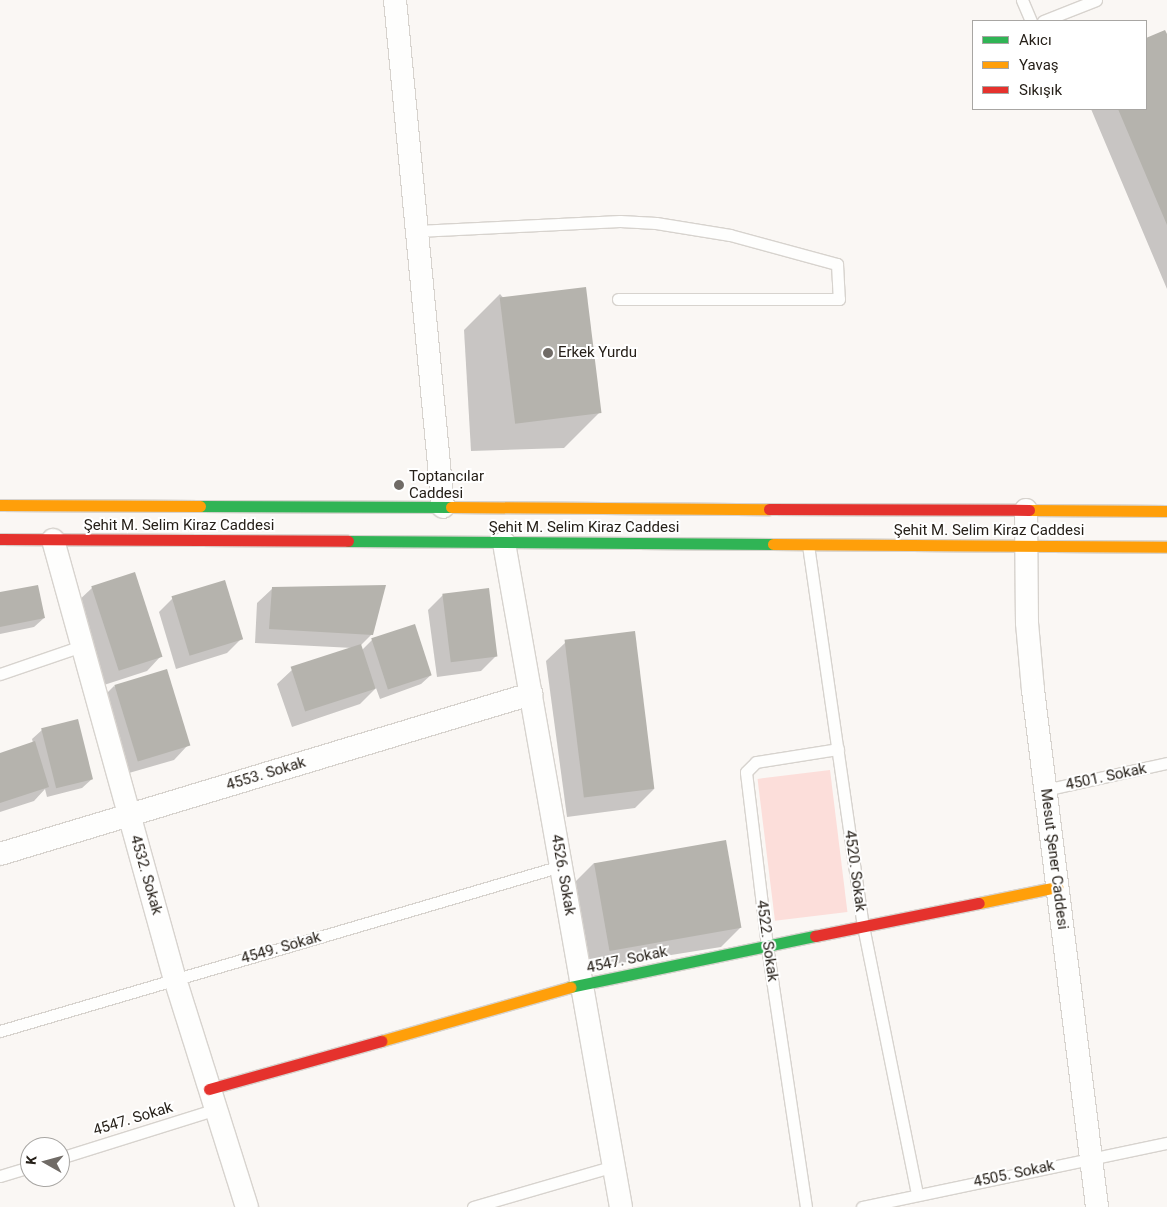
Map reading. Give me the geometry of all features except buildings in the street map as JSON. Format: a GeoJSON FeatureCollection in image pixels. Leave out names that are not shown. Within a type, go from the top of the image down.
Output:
{"type":"FeatureCollection","features":[{"type":"Feature","properties":{"kind":"street"},"geometry":{"type":"LineString","coordinates":[[395,0],[443,507]]}},
{"type":"Feature","properties":{"kind":"street","name":"Şehit M. Selim Kiraz Caddesi"},"geometry":{"type":"LineString","coordinates":[[0,505],[1167,511]]}},
{"type":"Feature","properties":{"kind":"street","name":"Mesut Şener Caddesi"},"geometry":{"type":"LineString","coordinates":[[1026,510],[1027,623],[1045,790],[1097,1207]]}},
{"type":"Feature","properties":{"kind":"street","name":"Şehit M. Selim Kiraz Caddesi"},"geometry":{"type":"LineString","coordinates":[[0,539],[1167,547]]}},
{"type":"Feature","properties":{"kind":"street","name":"4532. Sokak"},"geometry":{"type":"LineString","coordinates":[[53,540],[175,979],[246,1207]]}},
{"type":"Feature","properties":{"kind":"street","name":"4526. Sokak"},"geometry":{"type":"LineString","coordinates":[[504,543],[622,1207]]}},
{"type":"Feature","properties":{"kind":"street","name":"4553. Sokak"},"geometry":{"type":"LineString","coordinates":[[0,854],[531,694]]}},
{"type":"Feature","properties":{"kind":"street","name":"4547. Sokak"},"geometry":{"type":"LineString","coordinates":[[213,1099],[582,984],[1057,887]]}},
{"type":"Feature","properties":{"kind":"lane"},"geometry":{"type":"LineString","coordinates":[[1022,0],[1031,20]]}},
{"type":"Feature","properties":{"kind":"lane"},"geometry":{"type":"LineString","coordinates":[[1046,20],[1096,0]]}},
{"type":"Feature","properties":{"kind":"lane"},"geometry":{"type":"LineString","coordinates":[[417,231],[620,221],[656,223],[730,235],[837,264],[838,299],[618,299]]}},
{"type":"Feature","properties":{"kind":"lane","name":"4520. Sokak"},"geometry":{"type":"LineString","coordinates":[[808,545],[863,926],[917,1195]]}},
{"type":"Feature","properties":{"kind":"lane"},"geometry":{"type":"LineString","coordinates":[[0,674],[82,646]]}},
{"type":"Feature","properties":{"kind":"lane","name":"4522. Sokak"},"geometry":{"type":"LineString","coordinates":[[806,1207],[767,946],[746,776],[748,767],[756,762],[838,749]]}},
{"type":"Feature","properties":{"kind":"lane","name":"4501. Sokak"},"geometry":{"type":"LineString","coordinates":[[1045,790],[1167,763]]}},
{"type":"Feature","properties":{"kind":"lane","name":"4549. Sokak"},"geometry":{"type":"LineString","coordinates":[[0,1031],[561,866]]}},
{"type":"Feature","properties":{"kind":"lane","name":"4547. Sokak"},"geometry":{"type":"LineString","coordinates":[[70,1154],[213,1099]]}},
{"type":"Feature","properties":{"kind":"lane","name":"4505. Sokak"},"geometry":{"type":"LineString","coordinates":[[862,1207],[1167,1143]]}},
{"type":"Feature","properties":{"kind":"lane"},"geometry":{"type":"LineString","coordinates":[[473,1207],[614,1166]]}},
{"type":"Feature","properties":{"kind":"lane"},"geometry":{"type":"LineString","coordinates":[[0,1176],[20,1170]]}},
{"type":"Feature","properties":{"kind":"shaded area"},"geometry":{"type":"Polygon","coordinates":[[[830,770],[847,912],[775,921],[758,779],[830,770]]]}},
{"type":"Feature","properties":{"kind":"traffic: fast"},"geometry":{"type":"LineString","coordinates":[[200,506],[451,507]]}},
{"type":"Feature","properties":{"kind":"traffic: fast"},"geometry":{"type":"LineString","coordinates":[[348,541],[773,544]]}},
{"type":"Feature","properties":{"kind":"traffic: fast"},"geometry":{"type":"LineString","coordinates":[[570,987],[815,936]]}},
{"type":"Feature","properties":{"kind":"traffic: slow"},"geometry":{"type":"LineString","coordinates":[[0,505],[200,506]]}},
{"type":"Feature","properties":{"kind":"traffic: slow"},"geometry":{"type":"LineString","coordinates":[[451,507],[769,509]]}},
{"type":"Feature","properties":{"kind":"traffic: slow"},"geometry":{"type":"LineString","coordinates":[[1029,510],[1167,511]]}},
{"type":"Feature","properties":{"kind":"traffic: slow"},"geometry":{"type":"LineString","coordinates":[[773,544],[1167,547]]}},
{"type":"Feature","properties":{"kind":"traffic: slow"},"geometry":{"type":"LineString","coordinates":[[979,903],[1057,887]]}},
{"type":"Feature","properties":{"kind":"traffic: slow"},"geometry":{"type":"LineString","coordinates":[[381,1041],[570,987]]}},
{"type":"Feature","properties":{"kind":"traffic: jam"},"geometry":{"type":"LineString","coordinates":[[769,509],[1029,510]]}},
{"type":"Feature","properties":{"kind":"traffic: jam"},"geometry":{"type":"LineString","coordinates":[[0,539],[348,541]]}},
{"type":"Feature","properties":{"kind":"traffic: jam"},"geometry":{"type":"LineString","coordinates":[[815,936],[979,903]]}},
{"type":"Feature","properties":{"kind":"traffic: jam"},"geometry":{"type":"LineString","coordinates":[[209,1089],[381,1041]]}},
{"type":"Feature","properties":{"kind":"place","name":"Erkek Yurdu"},"geometry":{"type":"Point","coordinates":[548,353]}},
{"type":"Feature","properties":{"kind":"place","name":"Toptancılar Caddesi"},"geometry":{"type":"Point","coordinates":[399,485]}}]}
